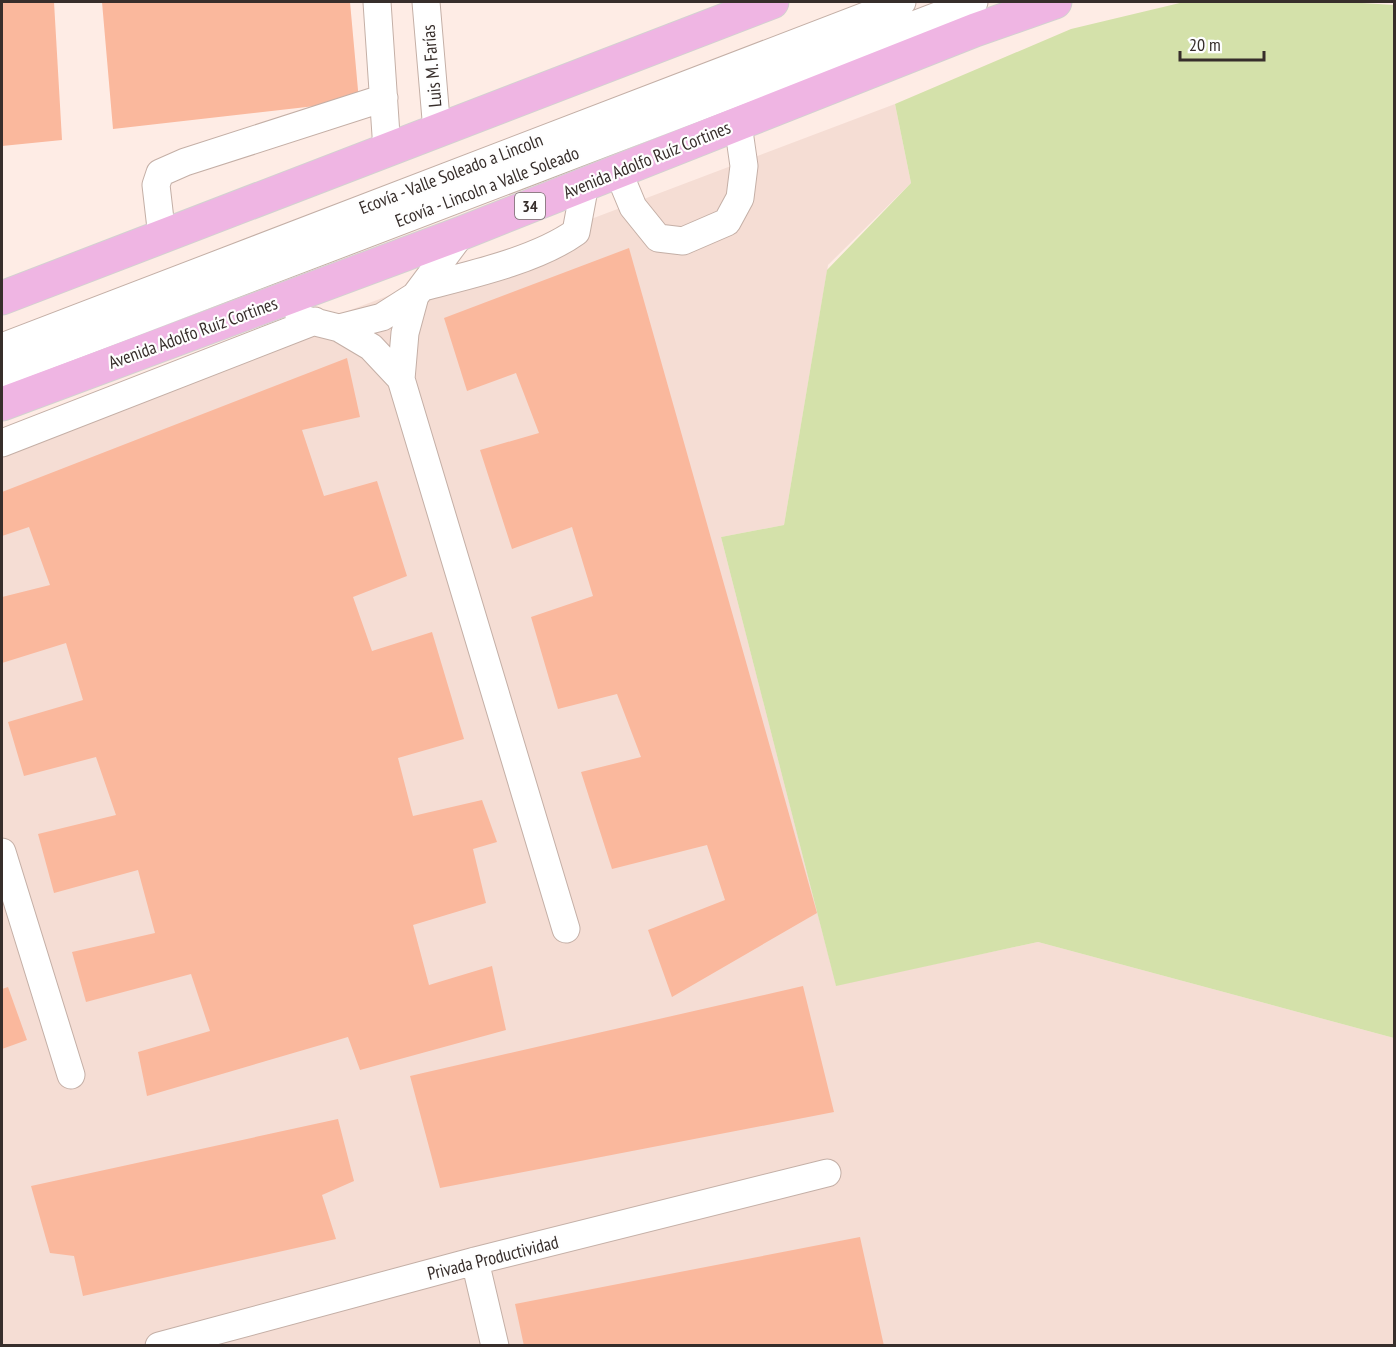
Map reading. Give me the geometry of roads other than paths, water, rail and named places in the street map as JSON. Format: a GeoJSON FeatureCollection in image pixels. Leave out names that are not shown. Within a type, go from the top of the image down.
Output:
{"type":"FeatureCollection","features":[{"type":"Feature","properties":{"kind":"main road"},"geometry":{"type":"LineString","coordinates":[[2,298],[772,2]]}},
{"type":"Feature","properties":{"kind":"main road","name":"Avenida Adolfo Ruíz Cortines"},"geometry":{"type":"LineString","coordinates":[[2,404],[462,233],[975,30],[1055,2]]}},
{"type":"Feature","properties":{"kind":"street"},"geometry":{"type":"LineString","coordinates":[[376,2],[387,150]]}},
{"type":"Feature","properties":{"kind":"street","name":"Luis M. Farías"},"geometry":{"type":"LineString","coordinates":[[426,2],[437,131]]}},
{"type":"Feature","properties":{"kind":"street","name":"Ecovía - Valle Soleado a Lincoln"},"geometry":{"type":"LineString","coordinates":[[2,347],[902,2]]}},
{"type":"Feature","properties":{"kind":"street","name":"Ecovía - Lincoln a Valle Soleado"},"geometry":{"type":"LineString","coordinates":[[2,373],[974,2]]}},
{"type":"Feature","properties":{"kind":"street"},"geometry":{"type":"LineString","coordinates":[[162,237],[156,185],[160,173],[185,162],[384,98]]}},
{"type":"Feature","properties":{"kind":"street"},"geometry":{"type":"LineString","coordinates":[[618,171],[633,207],[658,238],[683,241],[727,222],[740,198],[744,166],[738,124]]}},
{"type":"Feature","properties":{"kind":"street"},"geometry":{"type":"LineString","coordinates":[[2,443],[327,325],[382,317],[419,292],[561,243],[576,232],[585,184]]}},
{"type":"Feature","properties":{"kind":"street"},"geometry":{"type":"LineString","coordinates":[[462,233],[419,292],[405,333],[401,378],[566,929]]}},
{"type":"Feature","properties":{"kind":"street"},"geometry":{"type":"LineString","coordinates":[[258,309],[327,325],[371,347],[401,378]]}},
{"type":"Feature","properties":{"kind":"street"},"geometry":{"type":"LineString","coordinates":[[2,852],[70,1076]]}},
{"type":"Feature","properties":{"kind":"street","name":"Privada Productividad"},"geometry":{"type":"LineString","coordinates":[[159,1346],[475,1261],[827,1173]]}},
{"type":"Feature","properties":{"kind":"street"},"geometry":{"type":"LineString","coordinates":[[475,1261],[495,1346]]}}]}
